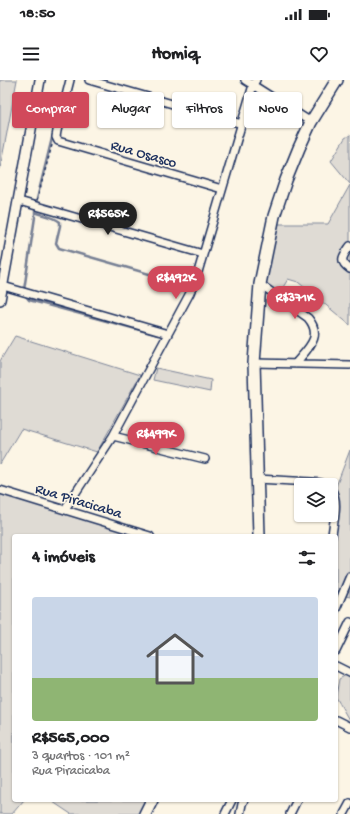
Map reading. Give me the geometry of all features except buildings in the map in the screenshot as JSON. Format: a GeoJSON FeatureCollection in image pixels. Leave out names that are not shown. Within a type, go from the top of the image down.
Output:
{"type":"FeatureCollection","features":[{"type":"Feature","properties":{"kind":"main road"},"geometry":{"type":"LineString","coordinates":[[0,300],[40,80]]}},
{"type":"Feature","properties":{"kind":"main road"},"geometry":{"type":"LineString","coordinates":[[259,534],[254,363],[260,284],[274,216],[299,148],[310,122],[338,80]]}},
{"type":"Feature","properties":{"kind":"main road"},"geometry":{"type":"LineString","coordinates":[[146,814],[151,802]]}},
{"type":"Feature","properties":{"kind":"street","name":"Rua Osasco"},"geometry":{"type":"LineString","coordinates":[[70,80],[57,131],[56,137],[58,141],[222,189]]}},
{"type":"Feature","properties":{"kind":"street"},"geometry":{"type":"LineString","coordinates":[[88,80],[242,124]]}},
{"type":"Feature","properties":{"kind":"street"},"geometry":{"type":"LineString","coordinates":[[245,80],[255,83],[310,122]]}},
{"type":"Feature","properties":{"kind":"street"},"geometry":{"type":"LineString","coordinates":[[65,509],[113,436],[190,293],[255,83]]}},
{"type":"Feature","properties":{"kind":"street"},"geometry":{"type":"LineString","coordinates":[[19,201],[203,254]]}},
{"type":"Feature","properties":{"kind":"street"},"geometry":{"type":"LineString","coordinates":[[350,246],[342,260],[350,269]]}},
{"type":"Feature","properties":{"kind":"street"},"geometry":{"type":"LineString","coordinates":[[260,284],[308,318],[313,324],[315,330],[313,342],[295,364]]}},
{"type":"Feature","properties":{"kind":"street"},"geometry":{"type":"LineString","coordinates":[[3,286],[168,334]]}},
{"type":"Feature","properties":{"kind":"street"},"geometry":{"type":"LineString","coordinates":[[254,363],[350,365]]}},
{"type":"Feature","properties":{"kind":"street"},"geometry":{"type":"LineString","coordinates":[[113,436],[205,459]]}},
{"type":"Feature","properties":{"kind":"street"},"geometry":{"type":"LineString","coordinates":[[257,479],[294,481]]}},
{"type":"Feature","properties":{"kind":"street","name":"Rua Piracicaba"},"geometry":{"type":"LineString","coordinates":[[0,490],[144,534]]}},
{"type":"Feature","properties":{"kind":"street"},"geometry":{"type":"LineString","coordinates":[[332,534],[334,522]]}},
{"type":"Feature","properties":{"kind":"street"},"geometry":{"type":"LineString","coordinates":[[338,603],[350,576]]}},
{"type":"Feature","properties":{"kind":"street"},"geometry":{"type":"LineString","coordinates":[[338,647],[350,622]]}},
{"type":"Feature","properties":{"kind":"street"},"geometry":{"type":"LineString","coordinates":[[338,667],[350,673]]}},
{"type":"Feature","properties":{"kind":"street"},"geometry":{"type":"LineString","coordinates":[[338,722],[350,727]]}},
{"type":"Feature","properties":{"kind":"street"},"geometry":{"type":"LineString","coordinates":[[225,814],[231,802]]}},
{"type":"Feature","properties":{"kind":"street"},"geometry":{"type":"LineString","coordinates":[[240,814],[243,802]]}},
{"type":"Feature","properties":{"kind":"street"},"geometry":{"type":"LineString","coordinates":[[290,814],[296,802]]}},
{"type":"Feature","properties":{"kind":"street"},"geometry":{"type":"LineString","coordinates":[[344,814],[350,803]]}},
{"type":"Feature","properties":{"kind":"shaded area"},"geometry":{"type":"Polygon","coordinates":[[[0,80],[17,80],[15,92],[12,92],[12,106],[0,169],[0,80]]]}},
{"type":"Feature","properties":{"kind":"shaded area"},"geometry":{"type":"Polygon","coordinates":[[[350,135],[350,184],[331,161],[345,138],[350,135]]]}},
{"type":"Feature","properties":{"kind":"shaded area"},"geometry":{"type":"Polygon","coordinates":[[[350,185],[350,325],[298,282],[288,279],[279,294],[263,280],[275,224],[328,224],[350,185]]]}},
{"type":"Feature","properties":{"kind":"shaded area"},"geometry":{"type":"Polygon","coordinates":[[[15,336],[140,375],[97,452],[21,429],[0,464],[0,361],[15,336]]]}},
{"type":"Feature","properties":{"kind":"shaded area"},"geometry":{"type":"Polygon","coordinates":[[[156,368],[211,380],[210,392],[153,380],[156,368]]]}},
{"type":"Feature","properties":{"kind":"shaded area"},"geometry":{"type":"Polygon","coordinates":[[[350,450],[350,597],[346,596],[342,590],[338,591],[338,534],[336,534],[338,522],[338,481],[350,450]]]}},
{"type":"Feature","properties":{"kind":"shaded area"},"geometry":{"type":"Polygon","coordinates":[[[0,488],[72,508],[150,534],[12,534],[12,802],[22,802],[12,814],[0,814],[0,488]]]}},
{"type":"Feature","properties":{"kind":"shaded area"},"geometry":{"type":"Polygon","coordinates":[[[350,673],[350,722],[338,701],[339,679],[350,673]]]}},
{"type":"Feature","properties":{"kind":"shaded area"},"geometry":{"type":"Polygon","coordinates":[[[53,802],[152,802],[146,814],[71,814],[53,802]]]}},
{"type":"Feature","properties":{"kind":"waterway"},"geometry":{"type":"LineString","coordinates":[[53,134],[35,207],[35,217],[24,290],[26,296],[29,300],[158,335]]}},
{"type":"Feature","properties":{"kind":"waterway"},"geometry":{"type":"LineString","coordinates":[[35,212],[52,217],[60,222],[56,243],[59,248],[184,284]]}}]}
